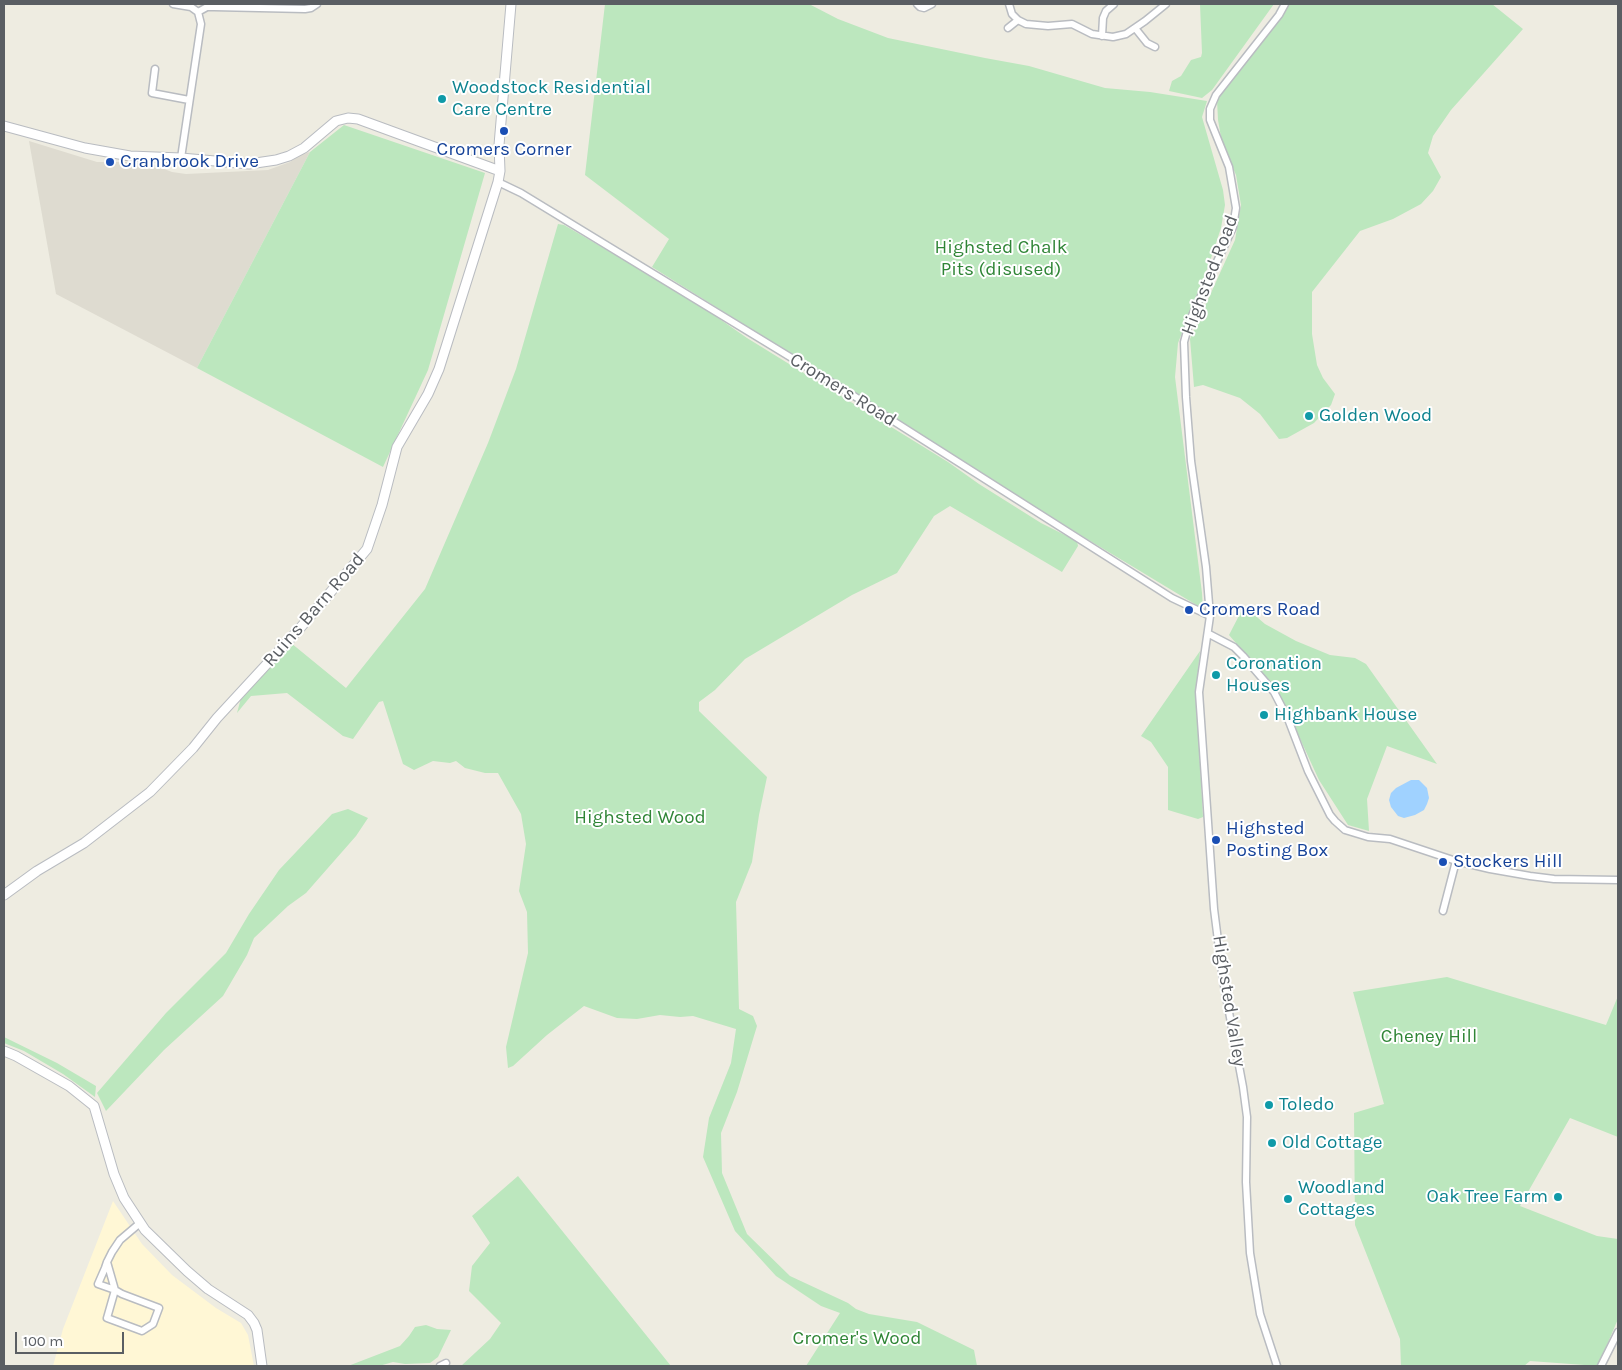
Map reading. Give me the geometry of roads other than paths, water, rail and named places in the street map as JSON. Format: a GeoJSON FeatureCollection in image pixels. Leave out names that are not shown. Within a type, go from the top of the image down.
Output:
{"type":"FeatureCollection","features":[{"type":"Feature","properties":{"kind":"street"},"geometry":{"type":"LineString","coordinates":[[173,4],[191,7],[198,12],[201,24],[181,158]]}},
{"type":"Feature","properties":{"kind":"street"},"geometry":{"type":"LineString","coordinates":[[198,12],[206,7],[214,6],[305,9],[317,4]]}},
{"type":"Feature","properties":{"kind":"street","name":"Ruins Barn Road"},"geometry":{"type":"LineString","coordinates":[[4,895],[37,871],[84,843],[150,792],[193,748],[217,718],[301,628],[367,549],[382,505],[397,447],[428,394],[439,369],[498,182],[511,4]]}},
{"type":"Feature","properties":{"kind":"street"},"geometry":{"type":"LineString","coordinates":[[917,4],[924,8],[932,4]]}},
{"type":"Feature","properties":{"kind":"street"},"geometry":{"type":"LineString","coordinates":[[1009,4],[1012,14],[1026,24],[1037,26],[1072,24],[1092,34],[1102,36],[1119,36],[1135,28],[1166,4]]}},
{"type":"Feature","properties":{"kind":"street"},"geometry":{"type":"LineString","coordinates":[[1102,36],[1103,18],[1106,11],[1114,4]]}},
{"type":"Feature","properties":{"kind":"street","name":"Highsted Road"},"geometry":{"type":"LineString","coordinates":[[1208,634],[1210,616],[1206,567],[1191,460],[1185,387],[1184,342],[1190,320],[1233,227],[1236,208],[1229,168],[1210,120],[1210,108],[1216,96],[1279,15],[1285,4]]}},
{"type":"Feature","properties":{"kind":"street"},"geometry":{"type":"LineString","coordinates":[[1008,28],[1018,20]]}},
{"type":"Feature","properties":{"kind":"street"},"geometry":{"type":"LineString","coordinates":[[1135,28],[1146,43],[1155,47]]}},
{"type":"Feature","properties":{"kind":"street"},"geometry":{"type":"LineString","coordinates":[[155,69],[152,93],[189,100]]}},
{"type":"Feature","properties":{"kind":"street"},"geometry":{"type":"LineString","coordinates":[[4,126],[52,140],[109,153],[249,164],[290,156],[304,148],[336,121],[348,118],[358,119],[500,171]]}},
{"type":"Feature","properties":{"kind":"street","name":"Cromers Road"},"geometry":{"type":"LineString","coordinates":[[498,182],[522,193],[854,396],[1172,598],[1210,616]]}},
{"type":"Feature","properties":{"kind":"street"},"geometry":{"type":"LineString","coordinates":[[1208,634],[1238,651],[1274,692],[1288,719],[1308,772],[1335,821],[1345,830],[1368,837],[1390,839],[1456,861],[1530,876],[1554,879],[1618,880]]}},
{"type":"Feature","properties":{"kind":"street","name":"Highsted Valley"},"geometry":{"type":"LineString","coordinates":[[1208,634],[1199,692],[1214,909],[1225,988],[1244,1088],[1247,1117],[1246,1182],[1250,1253],[1260,1314],[1277,1366]]}},
{"type":"Feature","properties":{"kind":"street"},"geometry":{"type":"LineString","coordinates":[[1443,910],[1456,861]]}},
{"type":"Feature","properties":{"kind":"street"},"geometry":{"type":"LineString","coordinates":[[4,1051],[69,1086],[94,1106],[114,1174],[124,1198],[140,1223],[186,1271],[208,1289],[248,1314],[257,1330],[262,1366]]}},
{"type":"Feature","properties":{"kind":"street"},"geometry":{"type":"LineString","coordinates":[[108,1262],[114,1290],[107,1318],[142,1331],[154,1324],[159,1308],[114,1290],[98,1284],[108,1262],[120,1240],[140,1223]]}},
{"type":"Feature","properties":{"kind":"street"},"geometry":{"type":"LineString","coordinates":[[1601,1366],[1618,1332]]}},
{"type":"Feature","properties":{"kind":"water"},"geometry":{"type":"Polygon","coordinates":[[[1411,780],[1419,780],[1427,788],[1429,798],[1424,810],[1404,818],[1398,816],[1391,807],[1389,800],[1391,793],[1396,788],[1411,780]]]}},
{"type":"Feature","properties":{"kind":"place","name":"Woodstock Residential Care Centre"},"geometry":{"type":"Point","coordinates":[442,99]}},
{"type":"Feature","properties":{"kind":"place","name":"Cromers Corner"},"geometry":{"type":"Point","coordinates":[504,131]}},
{"type":"Feature","properties":{"kind":"place","name":"Cranbrook Drive"},"geometry":{"type":"Point","coordinates":[110,162]}},
{"type":"Feature","properties":{"kind":"place","name":"Golden Wood"},"geometry":{"type":"Point","coordinates":[1309,416]}},
{"type":"Feature","properties":{"kind":"place","name":"Cromers Road"},"geometry":{"type":"Point","coordinates":[1189,610]}},
{"type":"Feature","properties":{"kind":"place","name":"Coronation Houses"},"geometry":{"type":"Point","coordinates":[1216,675]}},
{"type":"Feature","properties":{"kind":"place","name":"Highbank House"},"geometry":{"type":"Point","coordinates":[1264,715]}},
{"type":"Feature","properties":{"kind":"place","name":"Highsted Posting Box"},"geometry":{"type":"Point","coordinates":[1216,840]}},
{"type":"Feature","properties":{"kind":"place","name":"Stockers Hill"},"geometry":{"type":"Point","coordinates":[1443,862]}},
{"type":"Feature","properties":{"kind":"place","name":"Toledo"},"geometry":{"type":"Point","coordinates":[1269,1105]}},
{"type":"Feature","properties":{"kind":"place","name":"Old Cottage"},"geometry":{"type":"Point","coordinates":[1272,1143]}},
{"type":"Feature","properties":{"kind":"place","name":"Oak Tree Farm"},"geometry":{"type":"Point","coordinates":[1558,1197]}},
{"type":"Feature","properties":{"kind":"place","name":"Woodland Cottages"},"geometry":{"type":"Point","coordinates":[1288,1199]}},
{"type":"Feature","properties":{"kind":"park label","name":"Highsted Chalk Pits (disused)"},"geometry":{"type":"Point","coordinates":[1001,259]}},
{"type":"Feature","properties":{"kind":"park label","name":"Highsted Wood"},"geometry":{"type":"Point","coordinates":[640,818]}},
{"type":"Feature","properties":{"kind":"park label","name":"Cheney Hill"},"geometry":{"type":"Point","coordinates":[1429,1037]}},
{"type":"Feature","properties":{"kind":"park label","name":"Cromer's Wood"},"geometry":{"type":"Point","coordinates":[857,1339]}}]}
